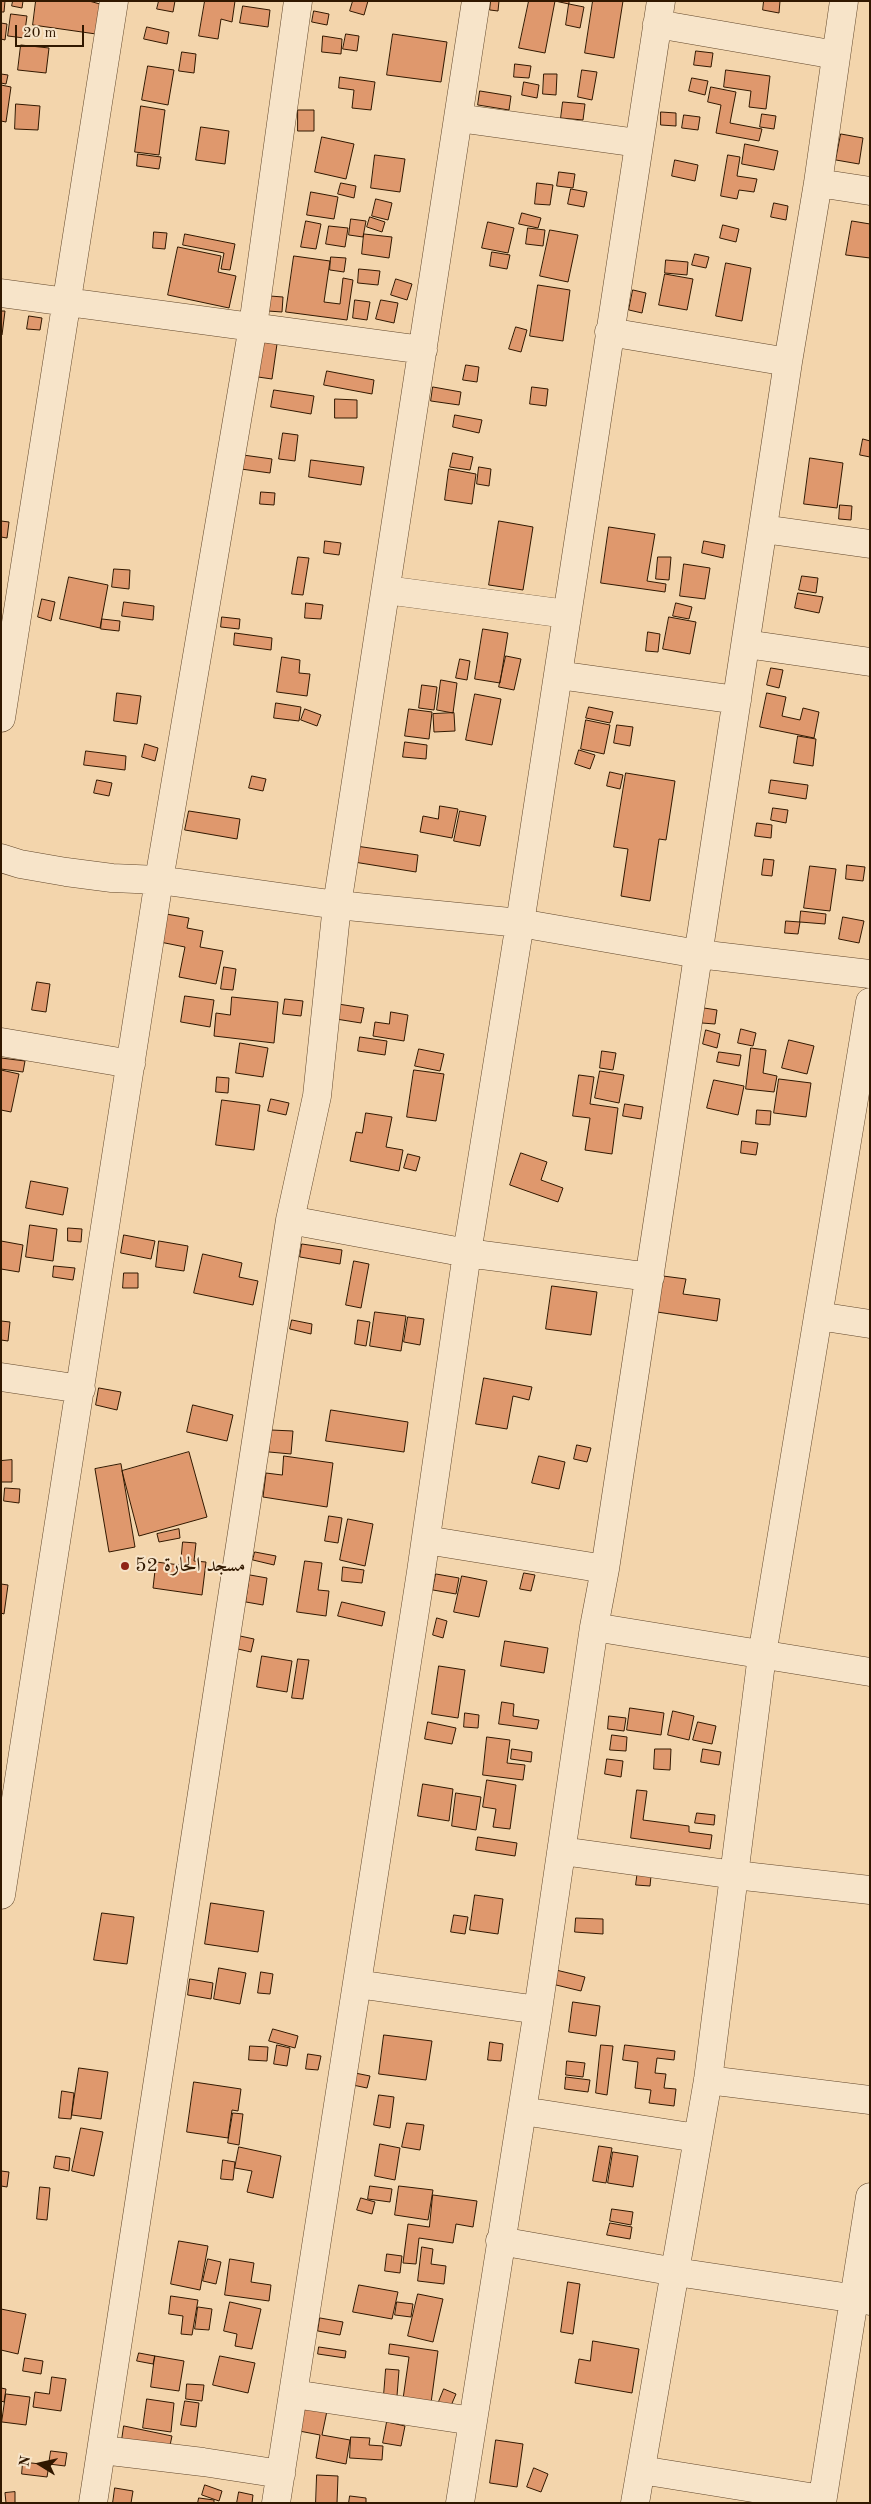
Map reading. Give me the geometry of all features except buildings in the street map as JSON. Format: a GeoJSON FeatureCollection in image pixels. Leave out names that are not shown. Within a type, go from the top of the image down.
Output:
{"type":"FeatureCollection","features":[{"type":"Feature","properties":{"kind":"street"},"geometry":{"type":"LineString","coordinates":[[1,718],[12,580],[65,304],[114,1]]}},
{"type":"Feature","properties":{"kind":"street"},"geometry":{"type":"LineString","coordinates":[[1,1895],[10,1785],[81,1389],[159,880],[253,326],[298,1]]}},
{"type":"Feature","properties":{"kind":"street"},"geometry":{"type":"LineString","coordinates":[[93,2503],[290,1220],[317,1096],[337,905],[476,1]]}},
{"type":"Feature","properties":{"kind":"street"},"geometry":{"type":"LineString","coordinates":[[460,2503],[500,2241],[523,2111],[594,1627],[605,1569],[650,1277],[788,362],[818,183],[844,1]]}},
{"type":"Feature","properties":{"kind":"street"},"geometry":{"type":"LineString","coordinates":[[276,2503],[426,1540],[466,1253],[520,923],[659,13],[836,55]]}},
{"type":"Feature","properties":{"kind":"street"},"geometry":{"type":"LineString","coordinates":[[458,118],[638,144]]}},
{"type":"Feature","properties":{"kind":"street"},"geometry":{"type":"LineString","coordinates":[[818,183],[870,191]]}},
{"type":"Feature","properties":{"kind":"street"},"geometry":{"type":"LineString","coordinates":[[1,294],[65,304],[253,326],[422,350]]}},
{"type":"Feature","properties":{"kind":"street"},"geometry":{"type":"LineString","coordinates":[[609,332],[788,362]]}},
{"type":"Feature","properties":{"kind":"street"},"geometry":{"type":"LineString","coordinates":[[763,529],[870,544]]}},
{"type":"Feature","properties":{"kind":"street"},"geometry":{"type":"LineString","coordinates":[[386,590],[567,614]]}},
{"type":"Feature","properties":{"kind":"street"},"geometry":{"type":"LineString","coordinates":[[746,644],[870,662]]}},
{"type":"Feature","properties":{"kind":"street"},"geometry":{"type":"LineString","coordinates":[[558,675],[737,700]]}},
{"type":"Feature","properties":{"kind":"street"},"geometry":{"type":"LineString","coordinates":[[1,858],[20,864],[66,872],[112,878],[159,880],[337,905],[520,923],[698,954],[870,974]]}},
{"type":"Feature","properties":{"kind":"street"},"geometry":{"type":"LineString","coordinates":[[635,2503],[708,2080],[762,1656],[870,1002]]}},
{"type":"Feature","properties":{"kind":"street"},"geometry":{"type":"LineString","coordinates":[[1,1042],[131,1064]]}},
{"type":"Feature","properties":{"kind":"street"},"geometry":{"type":"LineString","coordinates":[[290,1220],[466,1253],[650,1277]]}},
{"type":"Feature","properties":{"kind":"street"},"geometry":{"type":"LineString","coordinates":[[818,1316],[870,1324]]}},
{"type":"Feature","properties":{"kind":"street"},"geometry":{"type":"LineString","coordinates":[[1,1377],[81,1389]]}},
{"type":"Feature","properties":{"kind":"street"},"geometry":{"type":"LineString","coordinates":[[426,1540],[605,1569]]}},
{"type":"Feature","properties":{"kind":"street"},"geometry":{"type":"LineString","coordinates":[[594,1627],[762,1656],[870,1672]]}},
{"type":"Feature","properties":{"kind":"street"},"geometry":{"type":"LineString","coordinates":[[562,1850],[735,1875],[870,1890]]}},
{"type":"Feature","properties":{"kind":"street"},"geometry":{"type":"LineString","coordinates":[[357,1984],[538,2010]]}},
{"type":"Feature","properties":{"kind":"street"},"geometry":{"type":"LineString","coordinates":[[708,2080],[870,2100]]}},
{"type":"Feature","properties":{"kind":"street"},"geometry":{"type":"LineString","coordinates":[[523,2111],[698,2138]]}},
{"type":"Feature","properties":{"kind":"street"},"geometry":{"type":"LineString","coordinates":[[641,2470],[822,2501],[862,2300],[870,2197]]}},
{"type":"Feature","properties":{"kind":"street"},"geometry":{"type":"LineString","coordinates":[[500,2241],[676,2272],[862,2300]]}},
{"type":"Feature","properties":{"kind":"street"},"geometry":{"type":"LineString","coordinates":[[294,2394],[473,2421]]}},
{"type":"Feature","properties":{"kind":"street"},"geometry":{"type":"LineString","coordinates":[[102,2450],[203,2462],[281,2474]]}},
{"type":"Feature","properties":{"kind":"place","name":"مسجد الحارة 52"},"geometry":{"type":"Point","coordinates":[125,1566]}}]}
